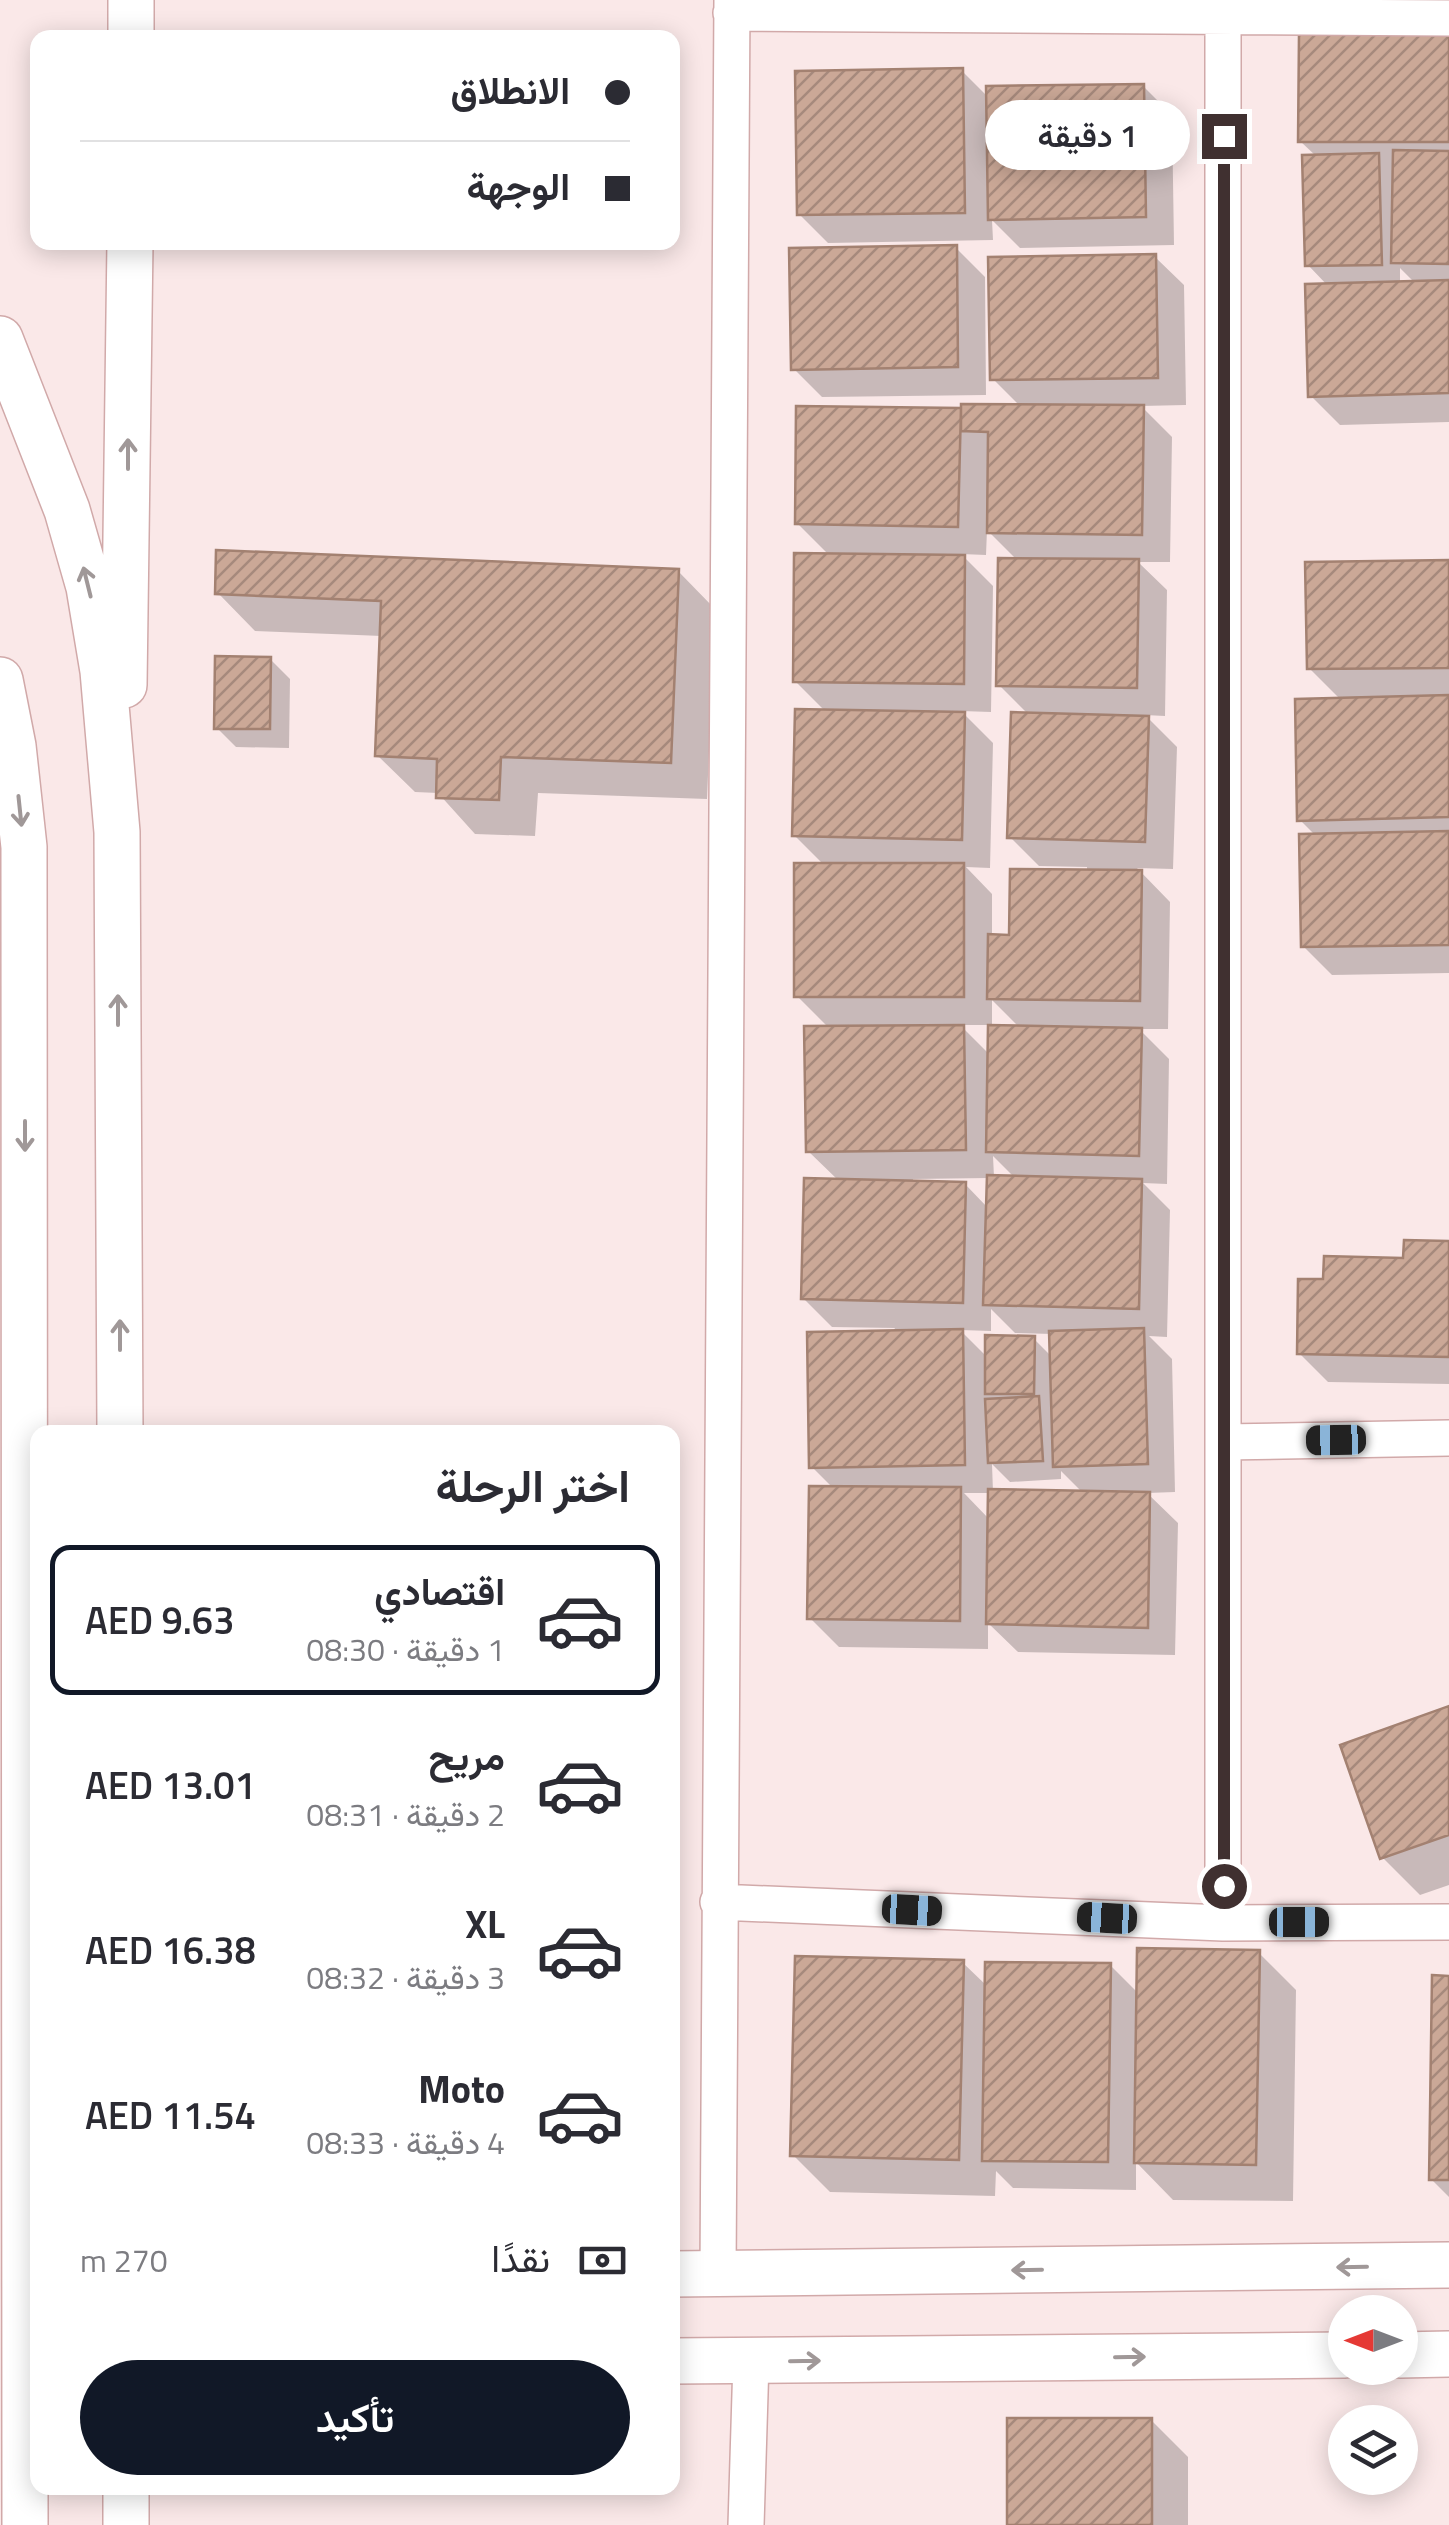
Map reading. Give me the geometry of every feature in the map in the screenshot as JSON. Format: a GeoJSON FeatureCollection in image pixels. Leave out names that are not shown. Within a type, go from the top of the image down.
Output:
{"type":"FeatureCollection","features":[{"type":"Feature","properties":{"kind":"street"},"geometry":{"type":"LineString","coordinates":[[131,0],[131,30]]}},
{"type":"Feature","properties":{"kind":"street"},"geometry":{"type":"LineString","coordinates":[[718,2274],[732,7],[1449,18]]}},
{"type":"Feature","properties":{"kind":"street"},"geometry":{"type":"LineString","coordinates":[[1224,17],[1224,1923]]}},
{"type":"Feature","properties":{"kind":"street"},"geometry":{"type":"LineString","coordinates":[[120,1425],[117,832],[127,612],[130,250]]}},
{"type":"Feature","properties":{"kind":"street"},"geometry":{"type":"LineString","coordinates":[[0,339],[67,510],[89,587],[103,671],[117,832]]}},
{"type":"Feature","properties":{"kind":"street"},"geometry":{"type":"LineString","coordinates":[[0,680],[14,746],[24,847],[25,2525]]}},
{"type":"Feature","properties":{"kind":"street"},"geometry":{"type":"LineString","coordinates":[[1224,1442],[1449,1438]]}},
{"type":"Feature","properties":{"kind":"street"},"geometry":{"type":"LineString","coordinates":[[718,1902],[1224,1923],[1449,1922]]}},
{"type":"Feature","properties":{"kind":"street"},"geometry":{"type":"LineString","coordinates":[[24,2235],[30,2255]]}},
{"type":"Feature","properties":{"kind":"street"},"geometry":{"type":"LineString","coordinates":[[680,2274],[1449,2266]]}},
{"type":"Feature","properties":{"kind":"street"},"geometry":{"type":"LineString","coordinates":[[1418,2355],[1449,2354]]}},
{"type":"Feature","properties":{"kind":"street"},"geometry":{"type":"LineString","coordinates":[[680,2361],[1328,2355]]}},
{"type":"Feature","properties":{"kind":"street"},"geometry":{"type":"LineString","coordinates":[[746,2525],[751,2361]]}},
{"type":"Feature","properties":{"kind":"street"},"geometry":{"type":"LineString","coordinates":[[24,2410],[30,2389]]}},
{"type":"Feature","properties":{"kind":"street"},"geometry":{"type":"LineString","coordinates":[[126,2495],[126,2525]]}},
{"type":"Feature","properties":{"kind":"building"},"geometry":{"type":"Polygon","coordinates":[[[1299,34],[1449,35],[1449,142],[1298,142],[1299,34]]]}},
{"type":"Feature","properties":{"kind":"building"},"geometry":{"type":"Polygon","coordinates":[[[963,68],[965,213],[797,215],[795,71],[963,68]]]}},
{"type":"Feature","properties":{"kind":"building"},"geometry":{"type":"Polygon","coordinates":[[[1144,84],[1146,217],[988,220],[986,86],[1144,84]]]}},
{"type":"Feature","properties":{"kind":"building"},"geometry":{"type":"Polygon","coordinates":[[[1393,150],[1449,151],[1449,264],[1391,263],[1393,150]]]}},
{"type":"Feature","properties":{"kind":"building"},"geometry":{"type":"Polygon","coordinates":[[[1379,153],[1382,265],[1305,266],[1302,155],[1379,153]]]}},
{"type":"Feature","properties":{"kind":"building"},"geometry":{"type":"Polygon","coordinates":[[[957,245],[958,367],[791,370],[789,248],[957,245]]]}},
{"type":"Feature","properties":{"kind":"building"},"geometry":{"type":"Polygon","coordinates":[[[1156,254],[1158,378],[990,380],[988,257],[1156,254]]]}},
{"type":"Feature","properties":{"kind":"building"},"geometry":{"type":"Polygon","coordinates":[[[1449,280],[1449,393],[1308,397],[1305,284],[1449,280]]]}},
{"type":"Feature","properties":{"kind":"building"},"geometry":{"type":"Polygon","coordinates":[[[961,404],[1144,405],[1142,535],[987,533],[988,432],[961,431],[961,404]]]}},
{"type":"Feature","properties":{"kind":"building"},"geometry":{"type":"Polygon","coordinates":[[[796,406],[961,408],[958,527],[795,524],[796,406]]]}},
{"type":"Feature","properties":{"kind":"building"},"geometry":{"type":"Polygon","coordinates":[[[216,550],[679,569],[671,763],[501,757],[499,800],[436,798],[437,759],[375,756],[381,601],[215,594],[216,550]]]}},
{"type":"Feature","properties":{"kind":"building"},"geometry":{"type":"Polygon","coordinates":[[[794,553],[965,555],[964,684],[793,682],[794,553]]]}},
{"type":"Feature","properties":{"kind":"building"},"geometry":{"type":"Polygon","coordinates":[[[998,558],[1139,559],[1137,688],[996,686],[998,558]]]}},
{"type":"Feature","properties":{"kind":"building"},"geometry":{"type":"Polygon","coordinates":[[[1449,560],[1449,668],[1307,669],[1305,562],[1449,560]]]}},
{"type":"Feature","properties":{"kind":"building"},"geometry":{"type":"Polygon","coordinates":[[[215,656],[271,657],[270,729],[214,729],[215,656]]]}},
{"type":"Feature","properties":{"kind":"building"},"geometry":{"type":"Polygon","coordinates":[[[1449,695],[1449,817],[1297,821],[1295,699],[1449,695]]]}},
{"type":"Feature","properties":{"kind":"building"},"geometry":{"type":"Polygon","coordinates":[[[795,709],[965,712],[962,840],[792,836],[795,709]]]}},
{"type":"Feature","properties":{"kind":"building"},"geometry":{"type":"Polygon","coordinates":[[[1011,712],[1149,716],[1145,842],[1007,838],[1011,712]]]}},
{"type":"Feature","properties":{"kind":"building"},"geometry":{"type":"Polygon","coordinates":[[[1449,831],[1449,945],[1301,947],[1299,834],[1449,831]]]}},
{"type":"Feature","properties":{"kind":"building"},"geometry":{"type":"Polygon","coordinates":[[[794,863],[964,863],[964,997],[794,997],[794,863]]]}},
{"type":"Feature","properties":{"kind":"building"},"geometry":{"type":"Polygon","coordinates":[[[1010,869],[1142,870],[1140,1001],[987,999],[988,934],[1009,935],[1010,869]]]}},
{"type":"Feature","properties":{"kind":"building"},"geometry":{"type":"Polygon","coordinates":[[[964,1025],[966,1150],[806,1152],[804,1026],[964,1025]]]}},
{"type":"Feature","properties":{"kind":"building"},"geometry":{"type":"Polygon","coordinates":[[[988,1025],[1142,1028],[1139,1156],[986,1152],[988,1025]]]}},
{"type":"Feature","properties":{"kind":"building"},"geometry":{"type":"Polygon","coordinates":[[[987,1175],[1142,1179],[1139,1309],[983,1305],[987,1175]]]}},
{"type":"Feature","properties":{"kind":"building"},"geometry":{"type":"Polygon","coordinates":[[[804,1178],[966,1182],[963,1303],[801,1299],[804,1178]]]}},
{"type":"Feature","properties":{"kind":"building"},"geometry":{"type":"Polygon","coordinates":[[[1404,1240],[1449,1241],[1449,1357],[1297,1354],[1298,1279],[1323,1279],[1324,1256],[1403,1258],[1404,1240]]]}},
{"type":"Feature","properties":{"kind":"building"},"geometry":{"type":"Polygon","coordinates":[[[1144,1328],[1148,1464],[1053,1467],[1049,1331],[1144,1328]]]}},
{"type":"Feature","properties":{"kind":"building"},"geometry":{"type":"Polygon","coordinates":[[[963,1329],[965,1465],[809,1468],[807,1332],[963,1329]]]}},
{"type":"Feature","properties":{"kind":"building"},"geometry":{"type":"Polygon","coordinates":[[[985,1335],[1035,1336],[1034,1394],[985,1394],[985,1335]]]}},
{"type":"Feature","properties":{"kind":"building"},"geometry":{"type":"Polygon","coordinates":[[[1039,1396],[1043,1461],[988,1463],[985,1399],[1039,1396]]]}},
{"type":"Feature","properties":{"kind":"building"},"geometry":{"type":"Polygon","coordinates":[[[809,1486],[961,1487],[960,1621],[807,1619],[809,1486]]]}},
{"type":"Feature","properties":{"kind":"building"},"geometry":{"type":"Polygon","coordinates":[[[988,1489],[1150,1492],[1148,1628],[986,1624],[988,1489]]]}},
{"type":"Feature","properties":{"kind":"building"},"geometry":{"type":"Polygon","coordinates":[[[1449,1706],[1449,1835],[1380,1859],[1340,1745],[1449,1706]]]}},
{"type":"Feature","properties":{"kind":"building"},"geometry":{"type":"Polygon","coordinates":[[[1137,1948],[1260,1950],[1256,2165],[1134,2163],[1137,1948]]]}},
{"type":"Feature","properties":{"kind":"building"},"geometry":{"type":"Polygon","coordinates":[[[795,1956],[964,1960],[959,2160],[790,2156],[795,1956]]]}},
{"type":"Feature","properties":{"kind":"building"},"geometry":{"type":"Polygon","coordinates":[[[985,1962],[1111,1963],[1108,2162],[982,2161],[985,1962]]]}},
{"type":"Feature","properties":{"kind":"building"},"geometry":{"type":"Polygon","coordinates":[[[1432,1975],[1449,1976],[1449,2180],[1429,2180],[1432,1975]]]}},
{"type":"Feature","properties":{"kind":"building"},"geometry":{"type":"Polygon","coordinates":[[[1007,2418],[1152,2418],[1152,2525],[1007,2525],[1007,2418]]]}},
{"type":"Feature","properties":{"kind":"route"},"geometry":{"type":"LineString","coordinates":[[1224,136],[1224,1886]]}}]}
